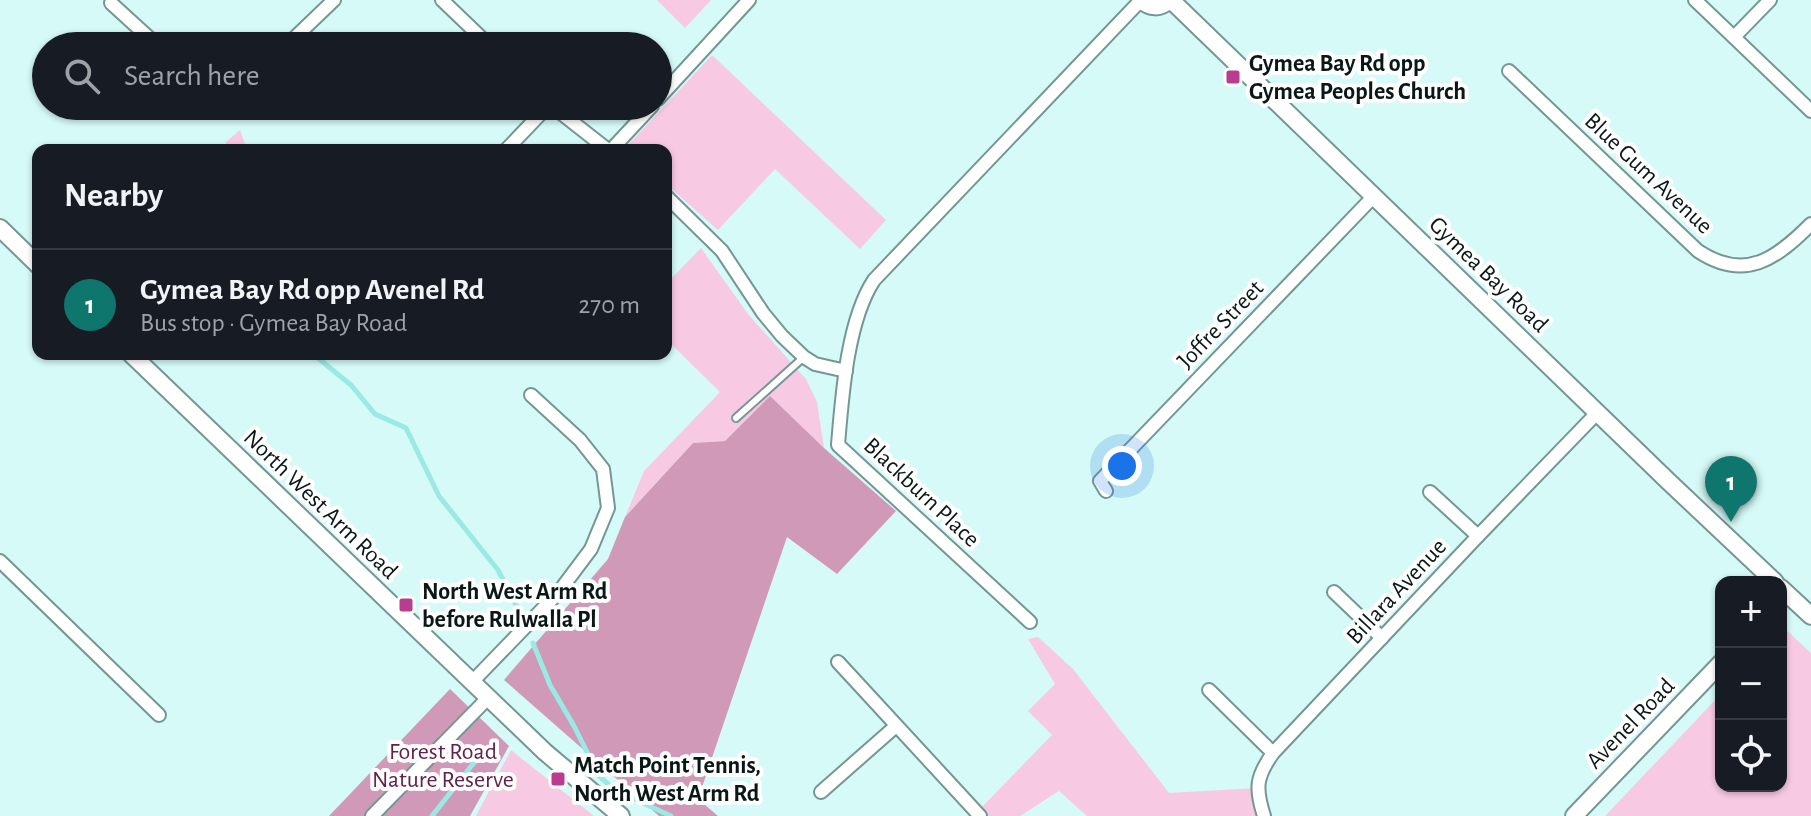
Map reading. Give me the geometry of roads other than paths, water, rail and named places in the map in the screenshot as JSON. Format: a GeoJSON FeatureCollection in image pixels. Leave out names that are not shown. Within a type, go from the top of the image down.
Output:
{"type":"FeatureCollection","features":[{"type":"Feature","properties":{"kind":"street"},"geometry":{"type":"LineString","coordinates":[[301,32],[334,0]]}},
{"type":"Feature","properties":{"kind":"street"},"geometry":{"type":"LineString","coordinates":[[442,0],[475,32]]}},
{"type":"Feature","properties":{"kind":"street"},"geometry":{"type":"LineString","coordinates":[[672,84],[749,0]]}},
{"type":"Feature","properties":{"kind":"street"},"geometry":{"type":"LineString","coordinates":[[1141,0],[1152,7],[1170,0]]}},
{"type":"Feature","properties":{"kind":"street","name":"Blackburn Place"},"geometry":{"type":"LineString","coordinates":[[1030,622],[838,445],[846,371],[859,311],[874,280],[1141,0]]}},
{"type":"Feature","properties":{"kind":"street","name":"Gymea Bay Road"},"geometry":{"type":"LineString","coordinates":[[1170,0],[1766,576]]}},
{"type":"Feature","properties":{"kind":"street"},"geometry":{"type":"LineString","coordinates":[[1695,0],[1811,111]]}},
{"type":"Feature","properties":{"kind":"street"},"geometry":{"type":"LineString","coordinates":[[1734,37],[1770,0]]}},
{"type":"Feature","properties":{"kind":"street"},"geometry":{"type":"LineString","coordinates":[[111,3],[143,32]]}},
{"type":"Feature","properties":{"kind":"street","name":"Blue Gum Avenue"},"geometry":{"type":"LineString","coordinates":[[1509,71],[1709,258],[1733,265],[1760,263],[1777,255],[1811,224]]}},
{"type":"Feature","properties":{"kind":"street"},"geometry":{"type":"LineString","coordinates":[[512,144],[536,120]]}},
{"type":"Feature","properties":{"kind":"street"},"geometry":{"type":"LineString","coordinates":[[569,120],[601,144]]}},
{"type":"Feature","properties":{"kind":"street"},"geometry":{"type":"LineString","coordinates":[[615,144],[638,120]]}},
{"type":"Feature","properties":{"kind":"street","name":"Joffre Street"},"geometry":{"type":"LineString","coordinates":[[1085,486],[1103,486],[1373,197]]}},
{"type":"Feature","properties":{"kind":"street"},"geometry":{"type":"LineString","coordinates":[[672,202],[715,242],[770,323],[804,357],[815,364],[846,371]]}},
{"type":"Feature","properties":{"kind":"street"},"geometry":{"type":"LineString","coordinates":[[0,228],[32,259]]}},
{"type":"Feature","properties":{"kind":"street","name":"North West Arm Road"},"geometry":{"type":"LineString","coordinates":[[137,360],[488,698],[621,816]]}},
{"type":"Feature","properties":{"kind":"street"},"geometry":{"type":"LineString","coordinates":[[472,682],[558,593],[591,549],[608,508],[603,469],[580,440],[531,395]]}},
{"type":"Feature","properties":{"kind":"street","name":"Billara Avenue"},"geometry":{"type":"LineString","coordinates":[[1264,816],[1258,797],[1258,780],[1273,753],[1598,412]]}},
{"type":"Feature","properties":{"kind":"street"},"geometry":{"type":"LineString","coordinates":[[1430,492],[1478,536]]}},
{"type":"Feature","properties":{"kind":"street"},"geometry":{"type":"LineString","coordinates":[[0,561],[159,715]]}},
{"type":"Feature","properties":{"kind":"street"},"geometry":{"type":"LineString","coordinates":[[1334,592],[1382,638]]}},
{"type":"Feature","properties":{"kind":"street","name":"Gymea Bay Road"},"geometry":{"type":"LineString","coordinates":[[1787,596],[1811,616]]}},
{"type":"Feature","properties":{"kind":"street"},"geometry":{"type":"LineString","coordinates":[[838,662],[980,816]]}},
{"type":"Feature","properties":{"kind":"street","name":"Avenel Road"},"geometry":{"type":"LineString","coordinates":[[1581,814],[1715,669]]}},
{"type":"Feature","properties":{"kind":"street"},"geometry":{"type":"LineString","coordinates":[[1209,690],[1273,753]]}},
{"type":"Feature","properties":{"kind":"street"},"geometry":{"type":"LineString","coordinates":[[372,816],[488,698]]}},
{"type":"Feature","properties":{"kind":"street"},"geometry":{"type":"LineString","coordinates":[[821,792],[896,726]]}},
{"type":"Feature","properties":{"kind":"lane"},"geometry":{"type":"LineString","coordinates":[[736,418],[804,357]]}},
{"type":"Feature","properties":{"kind":"waterway"},"geometry":{"type":"LineString","coordinates":[[320,360],[351,385],[375,414],[406,428],[439,496],[498,570],[519,611]]}},
{"type":"Feature","properties":{"kind":"waterway"},"geometry":{"type":"LineString","coordinates":[[533,643],[550,685],[599,776],[615,790],[671,816]]}},
{"type":"Feature","properties":{"kind":"waterway"},"geometry":{"type":"LineString","coordinates":[[432,816],[480,755]]}},
{"type":"Feature","properties":{"kind":"place","name":"Gymea Bay Rd opp Gymea Peoples Church"},"geometry":{"type":"Point","coordinates":[1233,77]}},
{"type":"Feature","properties":{"kind":"place","name":"Gymea Bay Rd opp Avenel Rd"},"geometry":{"type":"Point","coordinates":[1731,522]}},
{"type":"Feature","properties":{"kind":"place","name":"North West Arm Rd before Rulwalla Pl"},"geometry":{"type":"Point","coordinates":[406,605]}},
{"type":"Feature","properties":{"kind":"place","name":"Match Point Tennis, North West Arm Rd"},"geometry":{"type":"Point","coordinates":[558,779]}},
{"type":"Feature","properties":{"kind":"park label","name":"Forest Road Nature Reserve"},"geometry":{"type":"Point","coordinates":[443,765]}}]}
